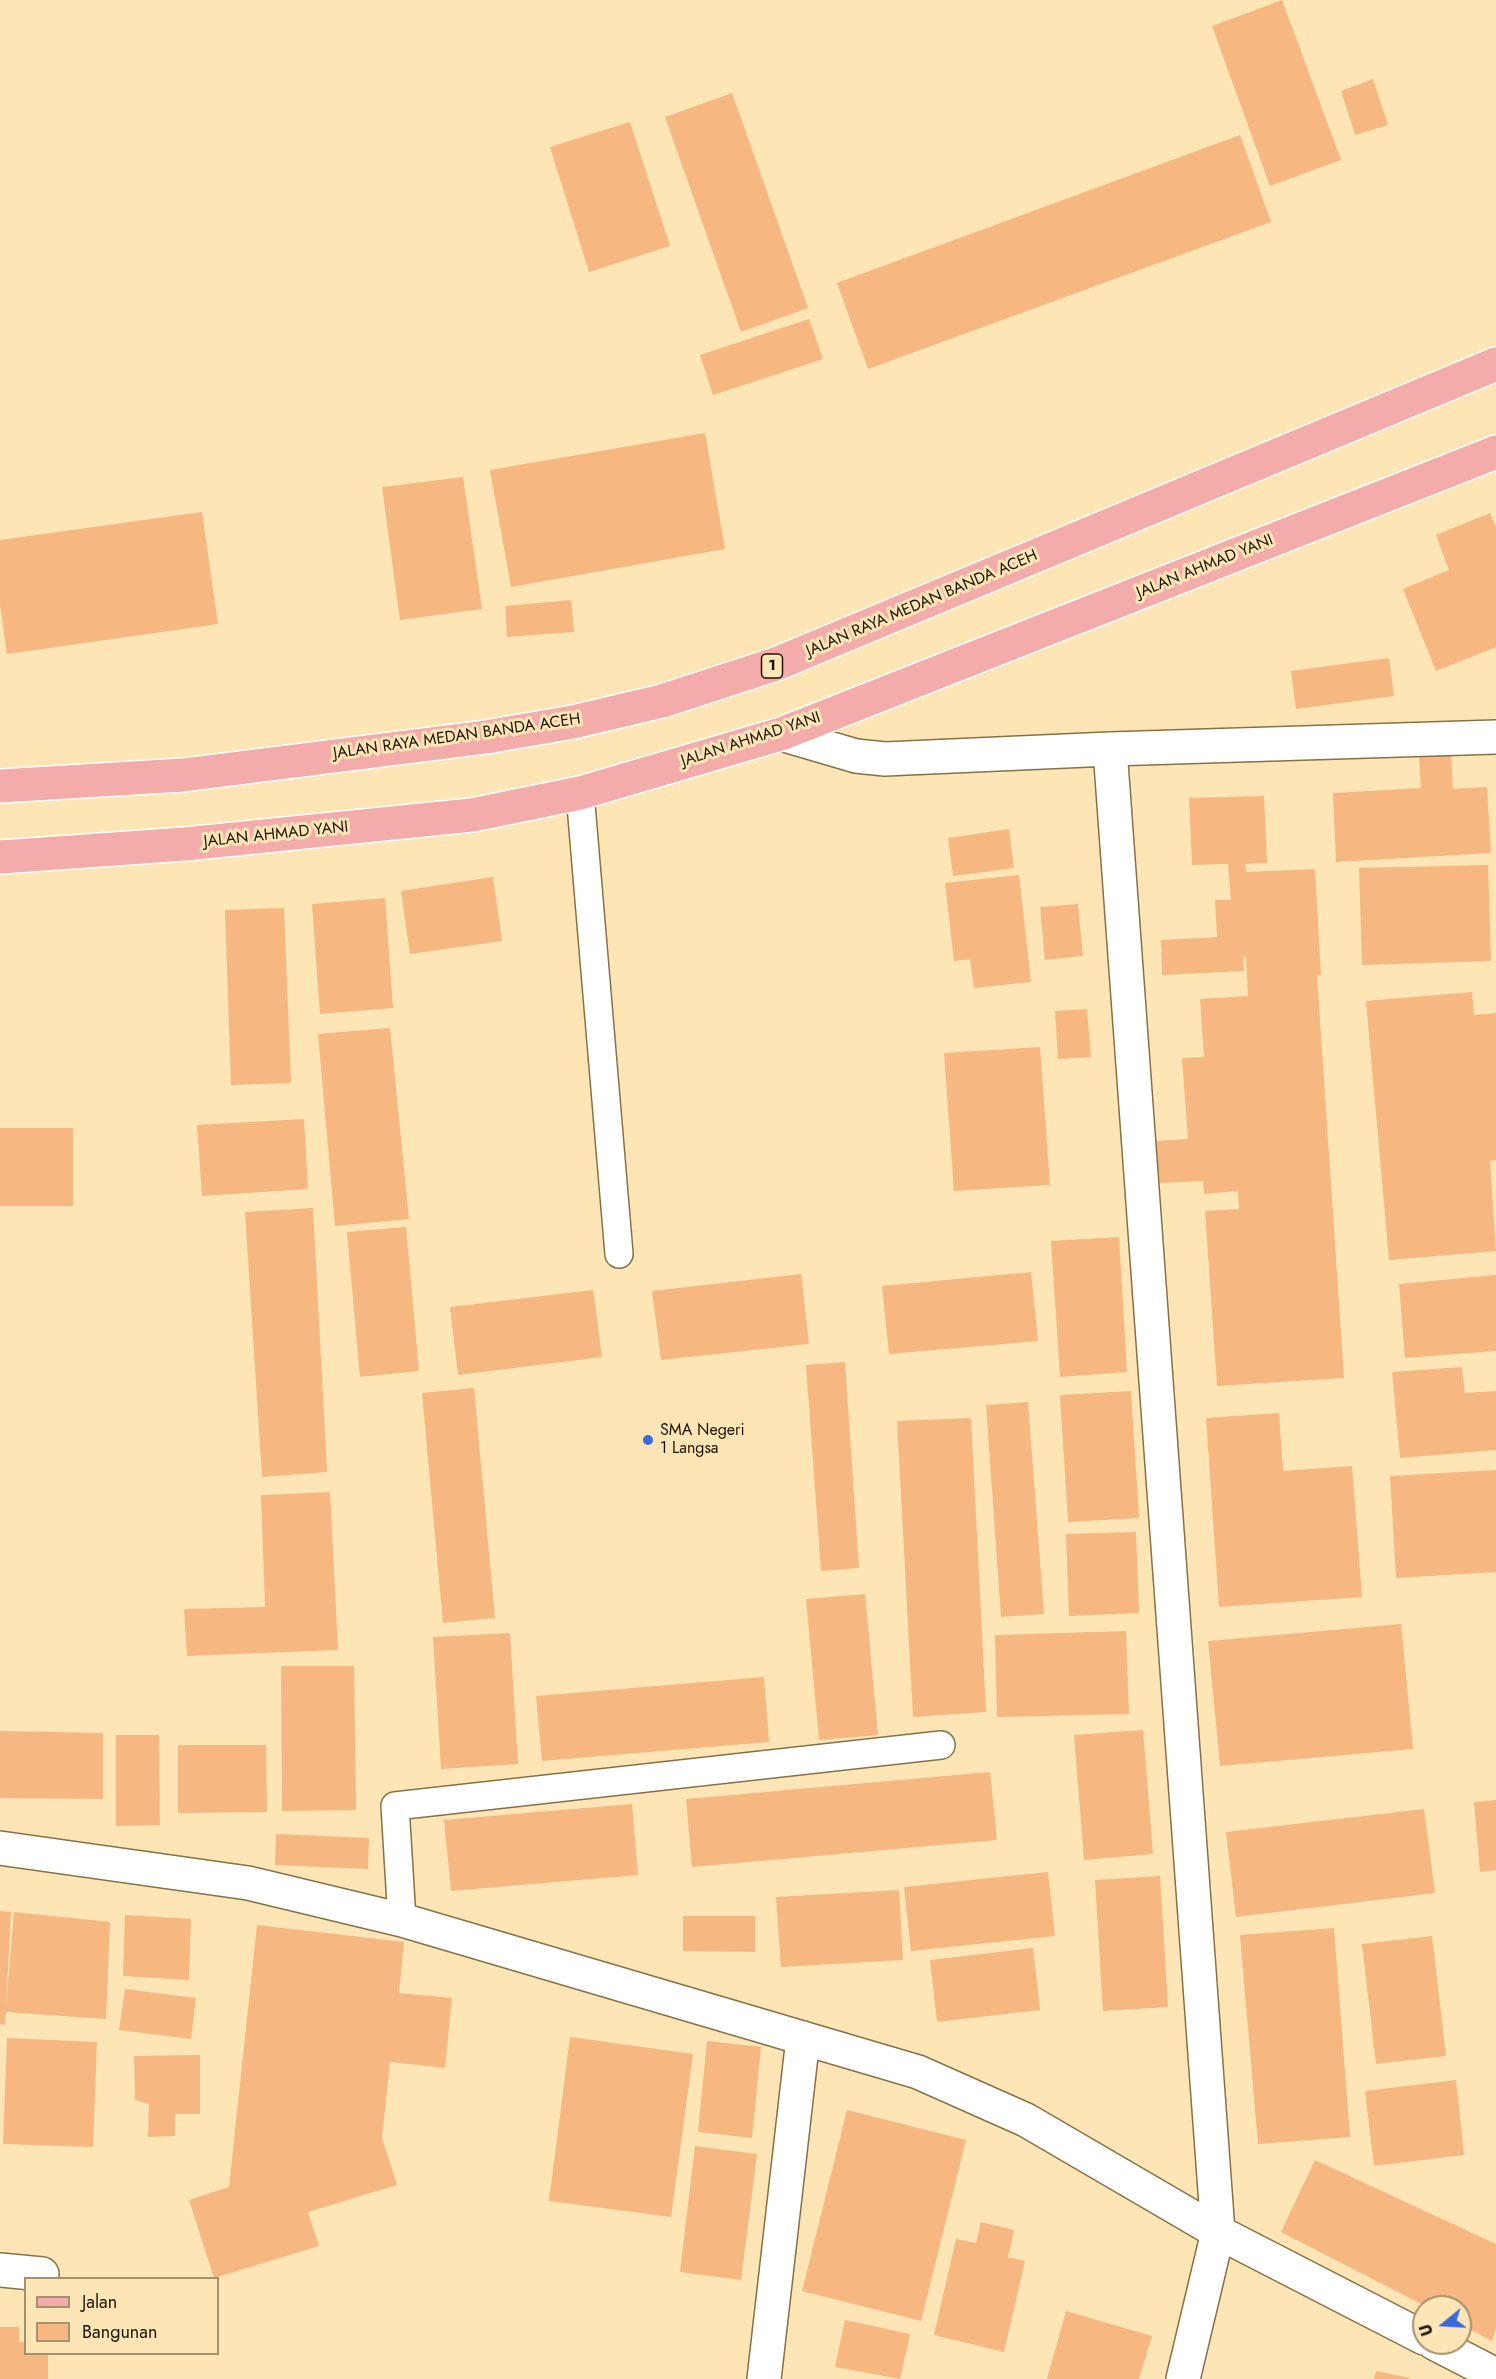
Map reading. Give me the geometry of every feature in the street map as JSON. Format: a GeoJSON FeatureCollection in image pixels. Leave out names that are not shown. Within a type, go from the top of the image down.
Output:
{"type":"FeatureCollection","features":[{"type":"Feature","properties":{"kind":"main road","name":"JALAN RAYA MEDAN BANDA ACEH"},"geometry":{"type":"LineString","coordinates":[[0,786],[183,775],[451,741],[573,722],[662,701],[776,664],[1496,364]]}},
{"type":"Feature","properties":{"kind":"main road","name":"JALAN AHMAD YANI"},"geometry":{"type":"LineString","coordinates":[[0,856],[185,844],[472,815],[580,793],[781,734],[1496,452]]}},
{"type":"Feature","properties":{"kind":"street"},"geometry":{"type":"LineString","coordinates":[[781,734],[856,756],[885,759],[1496,736]]}},
{"type":"Feature","properties":{"kind":"street"},"geometry":{"type":"LineString","coordinates":[[1110,749],[1218,2232],[1183,2379]]}},
{"type":"Feature","properties":{"kind":"street"},"geometry":{"type":"LineString","coordinates":[[0,1848],[248,1883],[402,1920],[918,2072],[1026,2120],[1218,2232],[1412,2332]]}},
{"type":"Feature","properties":{"kind":"street"},"geometry":{"type":"LineString","coordinates":[[764,2379],[803,2038]]}},
{"type":"Feature","properties":{"kind":"street"},"geometry":{"type":"LineString","coordinates":[[0,2270],[42,2274]]}},
{"type":"Feature","properties":{"kind":"street"},"geometry":{"type":"LineString","coordinates":[[1458,2355],[1496,2374]]}},
{"type":"Feature","properties":{"kind":"lane"},"geometry":{"type":"LineString","coordinates":[[580,793],[619,1254]]}},
{"type":"Feature","properties":{"kind":"lane"},"geometry":{"type":"LineString","coordinates":[[402,1920],[394,1806],[941,1745]]}},
{"type":"Feature","properties":{"kind":"building"},"geometry":{"type":"Polygon","coordinates":[[[1282,0],[1341,160],[1270,186],[1212,26],[1282,0]]]}},
{"type":"Feature","properties":{"kind":"building"},"geometry":{"type":"Polygon","coordinates":[[[1373,79],[1388,125],[1355,135],[1341,91],[1373,79]]]}},
{"type":"Feature","properties":{"kind":"building"},"geometry":{"type":"Polygon","coordinates":[[[732,93],[808,308],[741,332],[665,117],[732,93]]]}},
{"type":"Feature","properties":{"kind":"building"},"geometry":{"type":"Polygon","coordinates":[[[630,122],[670,246],[589,272],[550,147],[630,122]]]}},
{"type":"Feature","properties":{"kind":"building"},"geometry":{"type":"Polygon","coordinates":[[[1240,135],[1271,222],[868,369],[837,283],[1240,135]]]}},
{"type":"Feature","properties":{"kind":"building"},"geometry":{"type":"Polygon","coordinates":[[[809,319],[823,359],[713,395],[700,355],[809,319]]]}},
{"type":"Feature","properties":{"kind":"building"},"geometry":{"type":"Polygon","coordinates":[[[705,433],[725,549],[511,587],[490,470],[705,433]]]}},
{"type":"Feature","properties":{"kind":"building"},"geometry":{"type":"Polygon","coordinates":[[[463,477],[482,609],[400,620],[382,487],[463,477]]]}},
{"type":"Feature","properties":{"kind":"building"},"geometry":{"type":"Polygon","coordinates":[[[202,512],[218,624],[7,654],[0,604],[0,540],[202,512]]]}},
{"type":"Feature","properties":{"kind":"building"},"geometry":{"type":"Polygon","coordinates":[[[1490,513],[1496,527],[1496,647],[1436,671],[1403,589],[1449,570],[1436,535],[1490,513]]]}},
{"type":"Feature","properties":{"kind":"building"},"geometry":{"type":"Polygon","coordinates":[[[571,600],[574,632],[507,637],[505,606],[571,600]]]}},
{"type":"Feature","properties":{"kind":"building"},"geometry":{"type":"Polygon","coordinates":[[[1389,658],[1394,696],[1296,709],[1291,671],[1389,658]]]}},
{"type":"Feature","properties":{"kind":"building"},"geometry":{"type":"Polygon","coordinates":[[[1451,753],[1453,789],[1487,787],[1491,853],[1336,862],[1333,793],[1421,788],[1419,755],[1451,753]]]}},
{"type":"Feature","properties":{"kind":"building"},"geometry":{"type":"Polygon","coordinates":[[[1264,796],[1267,863],[1245,864],[1246,872],[1315,869],[1321,975],[1317,975],[1344,1378],[1217,1386],[1205,1211],[1239,1209],[1238,1191],[1204,1194],[1203,1181],[1159,1183],[1156,1141],[1188,1139],[1182,1058],[1204,1057],[1200,999],[1248,996],[1246,957],[1243,956],[1244,971],[1162,975],[1161,940],[1217,937],[1215,900],[1231,900],[1228,864],[1192,865],[1189,798],[1264,796]]]}},
{"type":"Feature","properties":{"kind":"building"},"geometry":{"type":"Polygon","coordinates":[[[1009,829],[1014,868],[953,876],[948,838],[1009,829]]]}},
{"type":"Feature","properties":{"kind":"building"},"geometry":{"type":"Polygon","coordinates":[[[1488,865],[1491,961],[1362,965],[1359,868],[1488,865]]]}},
{"type":"Feature","properties":{"kind":"building"},"geometry":{"type":"Polygon","coordinates":[[[1019,875],[1031,982],[974,988],[970,959],[954,961],[945,883],[1019,875]]]}},
{"type":"Feature","properties":{"kind":"building"},"geometry":{"type":"Polygon","coordinates":[[[493,877],[502,941],[410,954],[401,891],[493,877]]]}},
{"type":"Feature","properties":{"kind":"building"},"geometry":{"type":"Polygon","coordinates":[[[385,898],[393,1008],[320,1014],[312,904],[385,898]]]}},
{"type":"Feature","properties":{"kind":"building"},"geometry":{"type":"Polygon","coordinates":[[[1078,904],[1083,956],[1045,960],[1040,907],[1078,904]]]}},
{"type":"Feature","properties":{"kind":"building"},"geometry":{"type":"Polygon","coordinates":[[[284,908],[291,1083],[231,1085],[225,910],[284,908]]]}},
{"type":"Feature","properties":{"kind":"building"},"geometry":{"type":"Polygon","coordinates":[[[1472,992],[1474,1015],[1496,1013],[1496,1160],[1490,1161],[1496,1251],[1389,1260],[1366,1001],[1472,992]]]}},
{"type":"Feature","properties":{"kind":"building"},"geometry":{"type":"Polygon","coordinates":[[[1087,1009],[1091,1057],[1058,1059],[1055,1011],[1087,1009]]]}},
{"type":"Feature","properties":{"kind":"building"},"geometry":{"type":"Polygon","coordinates":[[[390,1028],[409,1219],[335,1226],[318,1034],[390,1028]]]}},
{"type":"Feature","properties":{"kind":"building"},"geometry":{"type":"Polygon","coordinates":[[[1040,1047],[1050,1185],[954,1191],[944,1053],[1040,1047]]]}},
{"type":"Feature","properties":{"kind":"building"},"geometry":{"type":"Polygon","coordinates":[[[304,1119],[308,1189],[202,1196],[197,1125],[304,1119]]]}},
{"type":"Feature","properties":{"kind":"building"},"geometry":{"type":"Polygon","coordinates":[[[0,1128],[73,1128],[73,1206],[0,1206],[0,1128]]]}},
{"type":"Feature","properties":{"kind":"building"},"geometry":{"type":"Polygon","coordinates":[[[313,1208],[327,1472],[262,1477],[245,1212],[313,1208]]]}},
{"type":"Feature","properties":{"kind":"building"},"geometry":{"type":"Polygon","coordinates":[[[406,1227],[419,1371],[360,1377],[347,1232],[406,1227]]]}},
{"type":"Feature","properties":{"kind":"building"},"geometry":{"type":"Polygon","coordinates":[[[1119,1237],[1127,1372],[1060,1377],[1051,1241],[1119,1237]]]}},
{"type":"Feature","properties":{"kind":"building"},"geometry":{"type":"Polygon","coordinates":[[[1031,1272],[1038,1341],[889,1354],[882,1286],[1031,1272]]]}},
{"type":"Feature","properties":{"kind":"building"},"geometry":{"type":"Polygon","coordinates":[[[801,1274],[809,1344],[661,1360],[652,1291],[801,1274]]]}},
{"type":"Feature","properties":{"kind":"building"},"geometry":{"type":"Polygon","coordinates":[[[1496,1275],[1496,1351],[1405,1358],[1399,1284],[1496,1275]]]}},
{"type":"Feature","properties":{"kind":"building"},"geometry":{"type":"Polygon","coordinates":[[[593,1290],[602,1357],[458,1375],[450,1307],[593,1290]]]}},
{"type":"Feature","properties":{"kind":"building"},"geometry":{"type":"Polygon","coordinates":[[[845,1362],[859,1568],[821,1571],[806,1365],[845,1362]]]}},
{"type":"Feature","properties":{"kind":"building"},"geometry":{"type":"Polygon","coordinates":[[[1462,1367],[1465,1393],[1496,1391],[1496,1450],[1400,1458],[1392,1372],[1462,1367]]]}},
{"type":"Feature","properties":{"kind":"building"},"geometry":{"type":"Polygon","coordinates":[[[474,1388],[495,1618],[443,1623],[422,1393],[474,1388]]]}},
{"type":"Feature","properties":{"kind":"building"},"geometry":{"type":"Polygon","coordinates":[[[1131,1391],[1139,1518],[1068,1522],[1060,1395],[1131,1391]]]}},
{"type":"Feature","properties":{"kind":"building"},"geometry":{"type":"Polygon","coordinates":[[[1028,1402],[1044,1614],[1001,1617],[986,1405],[1028,1402]]]}},
{"type":"Feature","properties":{"kind":"building"},"geometry":{"type":"Polygon","coordinates":[[[1279,1413],[1283,1471],[1352,1466],[1362,1597],[1219,1607],[1206,1418],[1279,1413]]]}},
{"type":"Feature","properties":{"kind":"building"},"geometry":{"type":"Polygon","coordinates":[[[971,1418],[986,1712],[913,1717],[897,1421],[971,1418]]]}},
{"type":"Feature","properties":{"kind":"building"},"geometry":{"type":"Polygon","coordinates":[[[1496,1470],[1496,1572],[1396,1578],[1390,1476],[1496,1470]]]}},
{"type":"Feature","properties":{"kind":"building"},"geometry":{"type":"Polygon","coordinates":[[[330,1492],[338,1650],[187,1656],[184,1609],[265,1607],[261,1495],[330,1492]]]}},
{"type":"Feature","properties":{"kind":"building"},"geometry":{"type":"Polygon","coordinates":[[[1136,1532],[1139,1613],[1069,1616],[1066,1534],[1136,1532]]]}},
{"type":"Feature","properties":{"kind":"building"},"geometry":{"type":"Polygon","coordinates":[[[865,1594],[878,1735],[819,1740],[806,1599],[865,1594]]]}},
{"type":"Feature","properties":{"kind":"building"},"geometry":{"type":"Polygon","coordinates":[[[1401,1624],[1413,1749],[1220,1766],[1208,1641],[1401,1624]]]}},
{"type":"Feature","properties":{"kind":"building"},"geometry":{"type":"Polygon","coordinates":[[[1126,1631],[1129,1714],[997,1717],[995,1635],[1126,1631]]]}},
{"type":"Feature","properties":{"kind":"building"},"geometry":{"type":"Polygon","coordinates":[[[510,1633],[518,1764],[441,1769],[433,1637],[510,1633]]]}},
{"type":"Feature","properties":{"kind":"building"},"geometry":{"type":"Polygon","coordinates":[[[281,1666],[354,1666],[356,1810],[282,1811],[281,1666]]]}},
{"type":"Feature","properties":{"kind":"building"},"geometry":{"type":"Polygon","coordinates":[[[764,1677],[769,1742],[542,1761],[536,1696],[764,1677]]]}},
{"type":"Feature","properties":{"kind":"building"},"geometry":{"type":"Polygon","coordinates":[[[1143,1730],[1153,1854],[1084,1860],[1074,1735],[1143,1730]]]}},
{"type":"Feature","properties":{"kind":"building"},"geometry":{"type":"Polygon","coordinates":[[[0,1731],[103,1733],[103,1799],[0,1798],[0,1731]]]}},
{"type":"Feature","properties":{"kind":"building"},"geometry":{"type":"Polygon","coordinates":[[[116,1735],[159,1735],[160,1825],[116,1826],[116,1735]]]}},
{"type":"Feature","properties":{"kind":"building"},"geometry":{"type":"Polygon","coordinates":[[[178,1745],[266,1745],[267,1812],[178,1813],[178,1745]]]}},
{"type":"Feature","properties":{"kind":"building"},"geometry":{"type":"Polygon","coordinates":[[[990,1772],[997,1840],[692,1867],[686,1799],[990,1772]]]}},
{"type":"Feature","properties":{"kind":"building"},"geometry":{"type":"Polygon","coordinates":[[[1496,1800],[1496,1870],[1480,1872],[1474,1802],[1496,1800]]]}},
{"type":"Feature","properties":{"kind":"building"},"geometry":{"type":"Polygon","coordinates":[[[632,1804],[638,1875],[451,1891],[444,1820],[632,1804]]]}},
{"type":"Feature","properties":{"kind":"building"},"geometry":{"type":"Polygon","coordinates":[[[1424,1809],[1435,1893],[1236,1917],[1226,1832],[1424,1809]]]}},
{"type":"Feature","properties":{"kind":"building"},"geometry":{"type":"Polygon","coordinates":[[[276,1834],[369,1838],[368,1869],[275,1865],[276,1834]]]}},
{"type":"Feature","properties":{"kind":"building"},"geometry":{"type":"Polygon","coordinates":[[[1048,1872],[1055,1936],[911,1951],[904,1887],[1048,1872]]]}},
{"type":"Feature","properties":{"kind":"building"},"geometry":{"type":"Polygon","coordinates":[[[1160,1876],[1168,2007],[1103,2011],[1095,1880],[1160,1876]]]}},
{"type":"Feature","properties":{"kind":"building"},"geometry":{"type":"Polygon","coordinates":[[[899,1890],[903,1960],[781,1967],[776,1897],[899,1890]]]}},
{"type":"Feature","properties":{"kind":"building"},"geometry":{"type":"Polygon","coordinates":[[[0,1911],[11,1912],[6,2007],[14,1912],[110,1922],[106,2019],[6,2012],[5,2025],[0,2024],[0,1911]]]}},
{"type":"Feature","properties":{"kind":"building"},"geometry":{"type":"Polygon","coordinates":[[[125,1915],[191,1919],[189,1980],[123,1976],[125,1915]]]}},
{"type":"Feature","properties":{"kind":"building"},"geometry":{"type":"Polygon","coordinates":[[[683,1916],[755,1916],[755,1952],[683,1951],[683,1916]]]}},
{"type":"Feature","properties":{"kind":"building"},"geometry":{"type":"Polygon","coordinates":[[[257,1925],[404,1942],[399,1993],[452,1998],[445,2068],[390,2062],[382,2138],[397,2185],[308,2212],[319,2246],[214,2277],[189,2200],[229,2187],[257,1925]]]}},
{"type":"Feature","properties":{"kind":"building"},"geometry":{"type":"Polygon","coordinates":[[[1334,1928],[1350,2137],[1258,2144],[1240,1935],[1334,1928]]]}},
{"type":"Feature","properties":{"kind":"building"},"geometry":{"type":"Polygon","coordinates":[[[1432,1936],[1446,2056],[1376,2064],[1362,1944],[1432,1936]]]}},
{"type":"Feature","properties":{"kind":"building"},"geometry":{"type":"Polygon","coordinates":[[[1033,1948],[1040,2010],[937,2022],[930,1960],[1033,1948]]]}},
{"type":"Feature","properties":{"kind":"building"},"geometry":{"type":"Polygon","coordinates":[[[125,1989],[196,1998],[191,2039],[119,2030],[125,1989]]]}},
{"type":"Feature","properties":{"kind":"building"},"geometry":{"type":"Polygon","coordinates":[[[570,2037],[693,2054],[671,2217],[549,2201],[570,2037]]]}},
{"type":"Feature","properties":{"kind":"building"},"geometry":{"type":"Polygon","coordinates":[[[7,2038],[97,2042],[93,2147],[3,2144],[7,2038]]]}},
{"type":"Feature","properties":{"kind":"building"},"geometry":{"type":"Polygon","coordinates":[[[707,2041],[761,2047],[752,2138],[698,2132],[707,2041]]]}},
{"type":"Feature","properties":{"kind":"building"},"geometry":{"type":"Polygon","coordinates":[[[200,2055],[200,2114],[175,2114],[175,2136],[148,2137],[149,2104],[135,2100],[134,2056],[200,2055]]]}},
{"type":"Feature","properties":{"kind":"building"},"geometry":{"type":"Polygon","coordinates":[[[1456,2080],[1464,2155],[1374,2166],[1365,2091],[1456,2080]]]}},
{"type":"Feature","properties":{"kind":"building"},"geometry":{"type":"Polygon","coordinates":[[[847,2110],[966,2140],[921,2321],[802,2291],[847,2110]]]}},
{"type":"Feature","properties":{"kind":"building"},"geometry":{"type":"Polygon","coordinates":[[[695,2146],[757,2154],[741,2280],[680,2272],[695,2146]]]}},
{"type":"Feature","properties":{"kind":"building"},"geometry":{"type":"Polygon","coordinates":[[[1315,2160],[1496,2244],[1496,2328],[1492,2341],[1472,2330],[1472,2295],[1412,2295],[1412,2299],[1281,2232],[1315,2160]]]}},
{"type":"Feature","properties":{"kind":"building"},"geometry":{"type":"Polygon","coordinates":[[[981,2222],[1014,2230],[1008,2257],[1025,2261],[1004,2352],[934,2335],[956,2239],[976,2243],[981,2222]]]}},
{"type":"Feature","properties":{"kind":"building"},"geometry":{"type":"Polygon","coordinates":[[[1066,2311],[1152,2336],[1139,2379],[1047,2379],[1066,2311]]]}},
{"type":"Feature","properties":{"kind":"building"},"geometry":{"type":"Polygon","coordinates":[[[845,2320],[910,2334],[900,2379],[835,2367],[845,2320]]]}},
{"type":"Feature","properties":{"kind":"building"},"geometry":{"type":"Polygon","coordinates":[[[0,2327],[19,2327],[19,2342],[24,2342],[24,2355],[48,2355],[48,2379],[0,2379],[0,2327]]]}},
{"type":"Feature","properties":{"kind":"building"},"geometry":{"type":"Polygon","coordinates":[[[1376,2371],[1410,2378],[1410,2379],[1374,2379],[1376,2371]]]}},
{"type":"Feature","properties":{"kind":"place","name":"SMA Negeri 1 Langsa"},"geometry":{"type":"Point","coordinates":[648,1440]}}]}
